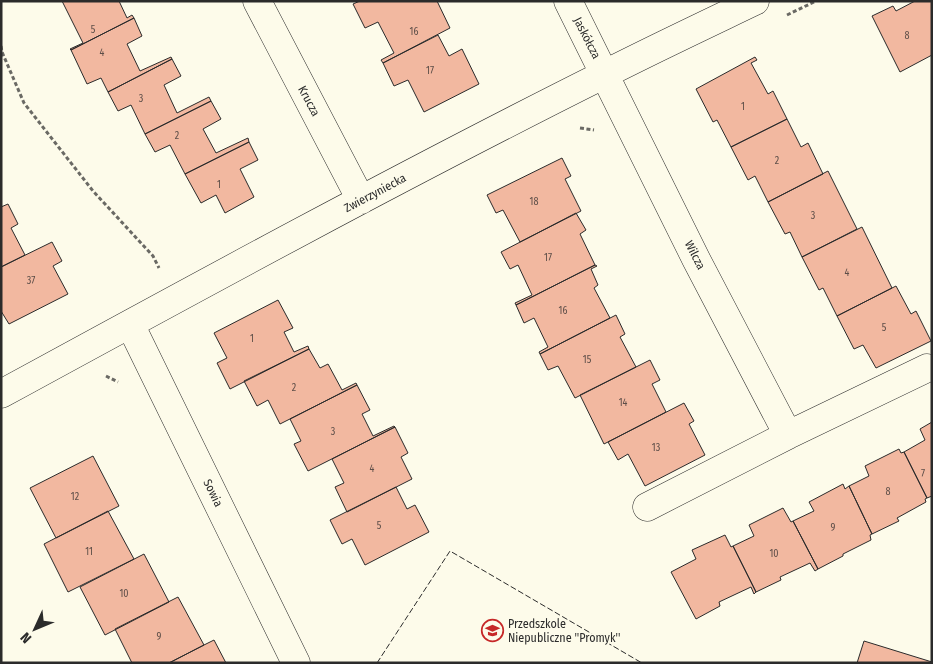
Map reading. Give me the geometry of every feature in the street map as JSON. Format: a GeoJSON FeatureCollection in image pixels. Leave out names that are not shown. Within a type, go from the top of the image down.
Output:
{"type":"FeatureCollection","features":[{"type":"Feature","properties":{"kind":"street","name":"Krucza"},"geometry":{"type":"LineString","coordinates":[[257,1],[361,200]]}},
{"type":"Feature","properties":{"kind":"street","name":"Jaskółcza"},"geometry":{"type":"LineString","coordinates":[[568,1],[605,74]]}},
{"type":"Feature","properties":{"kind":"street","name":"Zwierzyniecka"},"geometry":{"type":"LineString","coordinates":[[1,394],[361,200],[605,74],[755,1]]}},
{"type":"Feature","properties":{"kind":"street","name":"Wilcza"},"geometry":{"type":"LineString","coordinates":[[605,74],[696,259],[788,435]]}},
{"type":"Feature","properties":{"kind":"street","name":"Sowia"},"geometry":{"type":"LineString","coordinates":[[130,324],[296,663]]}},
{"type":"Feature","properties":{"kind":"street"},"geometry":{"type":"LineString","coordinates":[[647,507],[788,435],[927,368]]}},
{"type":"Feature","properties":{"kind":"path"},"geometry":{"type":"LineString","coordinates":[[781,18],[816,1]]}},
{"type":"Feature","properties":{"kind":"path"},"geometry":{"type":"LineString","coordinates":[[1,46],[24,103],[93,191],[153,256],[174,301]]}},
{"type":"Feature","properties":{"kind":"path"},"geometry":{"type":"LineString","coordinates":[[572,126],[596,130],[623,150],[639,143]]}},
{"type":"Feature","properties":{"kind":"path"},"geometry":{"type":"LineString","coordinates":[[103,375],[121,384],[138,400],[162,388]]}},
{"type":"Feature","properties":{"kind":"building"},"geometry":{"type":"Polygon","coordinates":[[[62,1],[119,1],[127,18],[132,15],[134,18],[71,50],[83,43],[62,1]]]}},
{"type":"Feature","properties":{"kind":"building"},"geometry":{"type":"Polygon","coordinates":[[[360,1],[437,1],[450,28],[383,63],[381,60],[394,53],[378,22],[365,28],[353,4],[360,1]]]}},
{"type":"Feature","properties":{"kind":"building"},"geometry":{"type":"Polygon","coordinates":[[[915,1],[932,1],[932,55],[900,72],[872,16],[893,6],[896,11],[915,1]]]}},
{"type":"Feature","properties":{"kind":"building"},"geometry":{"type":"Polygon","coordinates":[[[134,18],[142,36],[127,44],[140,71],[171,57],[172,59],[108,92],[101,78],[87,84],[71,50],[134,18]]]}},
{"type":"Feature","properties":{"kind":"building"},"geometry":{"type":"Polygon","coordinates":[[[438,35],[449,56],[462,49],[479,84],[424,112],[408,80],[394,86],[383,63],[438,35]]]}},
{"type":"Feature","properties":{"kind":"building"},"geometry":{"type":"Polygon","coordinates":[[[755,57],[757,60],[751,63],[768,94],[773,91],[787,119],[731,147],[717,120],[713,122],[696,89],[755,57]]]}},
{"type":"Feature","properties":{"kind":"building"},"geometry":{"type":"Polygon","coordinates":[[[172,59],[181,76],[164,85],[177,113],[209,97],[211,101],[145,134],[131,105],[118,111],[108,92],[172,59]]]}},
{"type":"Feature","properties":{"kind":"building"},"geometry":{"type":"Polygon","coordinates":[[[211,101],[221,119],[203,129],[216,153],[248,138],[249,142],[185,174],[170,145],[155,152],[145,134],[211,101]]]}},
{"type":"Feature","properties":{"kind":"building"},"geometry":{"type":"Polygon","coordinates":[[[787,119],[801,147],[808,143],[823,174],[768,202],[755,176],[748,180],[731,147],[787,119]]]}},
{"type":"Feature","properties":{"kind":"building"},"geometry":{"type":"Polygon","coordinates":[[[249,142],[258,160],[240,169],[254,197],[225,213],[216,195],[201,203],[185,174],[249,142]]]}},
{"type":"Feature","properties":{"kind":"building"},"geometry":{"type":"Polygon","coordinates":[[[562,158],[571,176],[565,179],[581,211],[520,242],[503,210],[496,213],[487,195],[562,158]]]}},
{"type":"Feature","properties":{"kind":"building"},"geometry":{"type":"Polygon","coordinates":[[[828,171],[857,229],[802,257],[790,232],[785,234],[768,202],[828,171]]]}},
{"type":"Feature","properties":{"kind":"building"},"geometry":{"type":"Polygon","coordinates":[[[8,204],[18,224],[11,228],[25,255],[1,267],[1,207],[8,204]]]}},
{"type":"Feature","properties":{"kind":"building"},"geometry":{"type":"Polygon","coordinates":[[[576,213],[586,230],[580,234],[595,265],[516,305],[515,303],[532,295],[518,265],[510,269],[501,252],[576,213]]]}},
{"type":"Feature","properties":{"kind":"building"},"geometry":{"type":"Polygon","coordinates":[[[862,227],[892,288],[837,316],[823,288],[819,290],[802,257],[862,227]]]}},
{"type":"Feature","properties":{"kind":"building"},"geometry":{"type":"Polygon","coordinates":[[[52,242],[62,261],[53,266],[68,294],[9,324],[1,311],[1,267],[52,242]]]}},
{"type":"Feature","properties":{"kind":"building"},"geometry":{"type":"Polygon","coordinates":[[[595,265],[597,266],[591,269],[598,285],[594,288],[610,318],[540,354],[539,352],[548,347],[534,318],[524,323],[516,305],[595,265]]]}},
{"type":"Feature","properties":{"kind":"building"},"geometry":{"type":"Polygon","coordinates":[[[896,286],[911,314],[916,311],[931,341],[876,368],[863,345],[854,349],[837,316],[896,286]]]}},
{"type":"Feature","properties":{"kind":"building"},"geometry":{"type":"Polygon","coordinates":[[[278,300],[293,328],[284,332],[294,352],[308,346],[309,349],[230,389],[217,363],[227,358],[214,333],[278,300]]]}},
{"type":"Feature","properties":{"kind":"building"},"geometry":{"type":"Polygon","coordinates":[[[616,315],[625,334],[620,337],[636,367],[575,398],[558,366],[548,370],[540,354],[616,315]]]}},
{"type":"Feature","properties":{"kind":"building"},"geometry":{"type":"Polygon","coordinates":[[[309,349],[320,368],[328,364],[342,390],[356,383],[357,385],[280,424],[268,400],[257,406],[244,381],[309,349]]]}},
{"type":"Feature","properties":{"kind":"building"},"geometry":{"type":"Polygon","coordinates":[[[650,360],[660,380],[652,384],[666,412],[604,444],[580,395],[650,360]]]}},
{"type":"Feature","properties":{"kind":"building"},"geometry":{"type":"Polygon","coordinates":[[[357,385],[370,410],[362,414],[373,436],[395,427],[308,471],[294,444],[301,441],[290,419],[357,385]]]}},
{"type":"Feature","properties":{"kind":"building"},"geometry":{"type":"Polygon","coordinates":[[[684,403],[694,421],[689,424],[705,455],[645,486],[628,454],[618,460],[608,442],[684,403]]]}},
{"type":"Feature","properties":{"kind":"building"},"geometry":{"type":"Polygon","coordinates":[[[932,422],[932,496],[927,498],[904,452],[925,440],[920,429],[932,422]]]}},
{"type":"Feature","properties":{"kind":"building"},"geometry":{"type":"Polygon","coordinates":[[[395,427],[408,453],[401,457],[412,479],[347,512],[335,487],[344,483],[332,459],[395,427]]]}},
{"type":"Feature","properties":{"kind":"building"},"geometry":{"type":"Polygon","coordinates":[[[899,449],[901,453],[904,452],[927,498],[925,499],[926,502],[897,518],[899,521],[872,534],[849,486],[869,476],[865,466],[899,449]]]}},
{"type":"Feature","properties":{"kind":"building"},"geometry":{"type":"Polygon","coordinates":[[[93,456],[119,506],[56,538],[30,488],[93,456]]]}},
{"type":"Feature","properties":{"kind":"building"},"geometry":{"type":"Polygon","coordinates":[[[843,484],[845,489],[849,486],[872,534],[870,535],[871,540],[818,569],[793,521],[814,511],[809,502],[843,484]]]}},
{"type":"Feature","properties":{"kind":"building"},"geometry":{"type":"Polygon","coordinates":[[[396,487],[407,509],[415,505],[429,532],[365,565],[352,539],[342,544],[330,520],[396,487]]]}},
{"type":"Feature","properties":{"kind":"building"},"geometry":{"type":"Polygon","coordinates":[[[783,508],[791,522],[793,521],[818,569],[815,571],[810,563],[780,577],[781,580],[756,592],[733,546],[754,536],[749,525],[783,508]]]}},
{"type":"Feature","properties":{"kind":"building"},"geometry":{"type":"Polygon","coordinates":[[[108,511],[134,559],[68,592],[44,544],[108,511]]]}},
{"type":"Feature","properties":{"kind":"building"},"geometry":{"type":"Polygon","coordinates":[[[725,535],[731,547],[733,546],[756,592],[754,594],[751,587],[719,602],[720,606],[696,619],[671,572],[696,559],[692,550],[725,535]]]}},
{"type":"Feature","properties":{"kind":"building"},"geometry":{"type":"Polygon","coordinates":[[[144,554],[169,602],[105,635],[80,587],[144,554]]]}},
{"type":"Feature","properties":{"kind":"building"},"geometry":{"type":"Polygon","coordinates":[[[178,597],[204,645],[169,663],[132,663],[115,629],[178,597]]]}},
{"type":"Feature","properties":{"kind":"building"},"geometry":{"type":"Polygon","coordinates":[[[214,640],[226,663],[169,663],[204,645],[214,640]]]}},
{"type":"Feature","properties":{"kind":"building"},"geometry":{"type":"Polygon","coordinates":[[[864,641],[932,662],[932,663],[857,663],[864,641]]]}},
{"type":"Feature","properties":{"kind":"fence"},"geometry":{"type":"LineString","coordinates":[[377,663],[450,551],[642,663]]}},
{"type":"Feature","properties":{"kind":"place","name":"Przedszkole Niepubliczne ''Promyk''"},"geometry":{"type":"Point","coordinates":[492,631]}}]}
